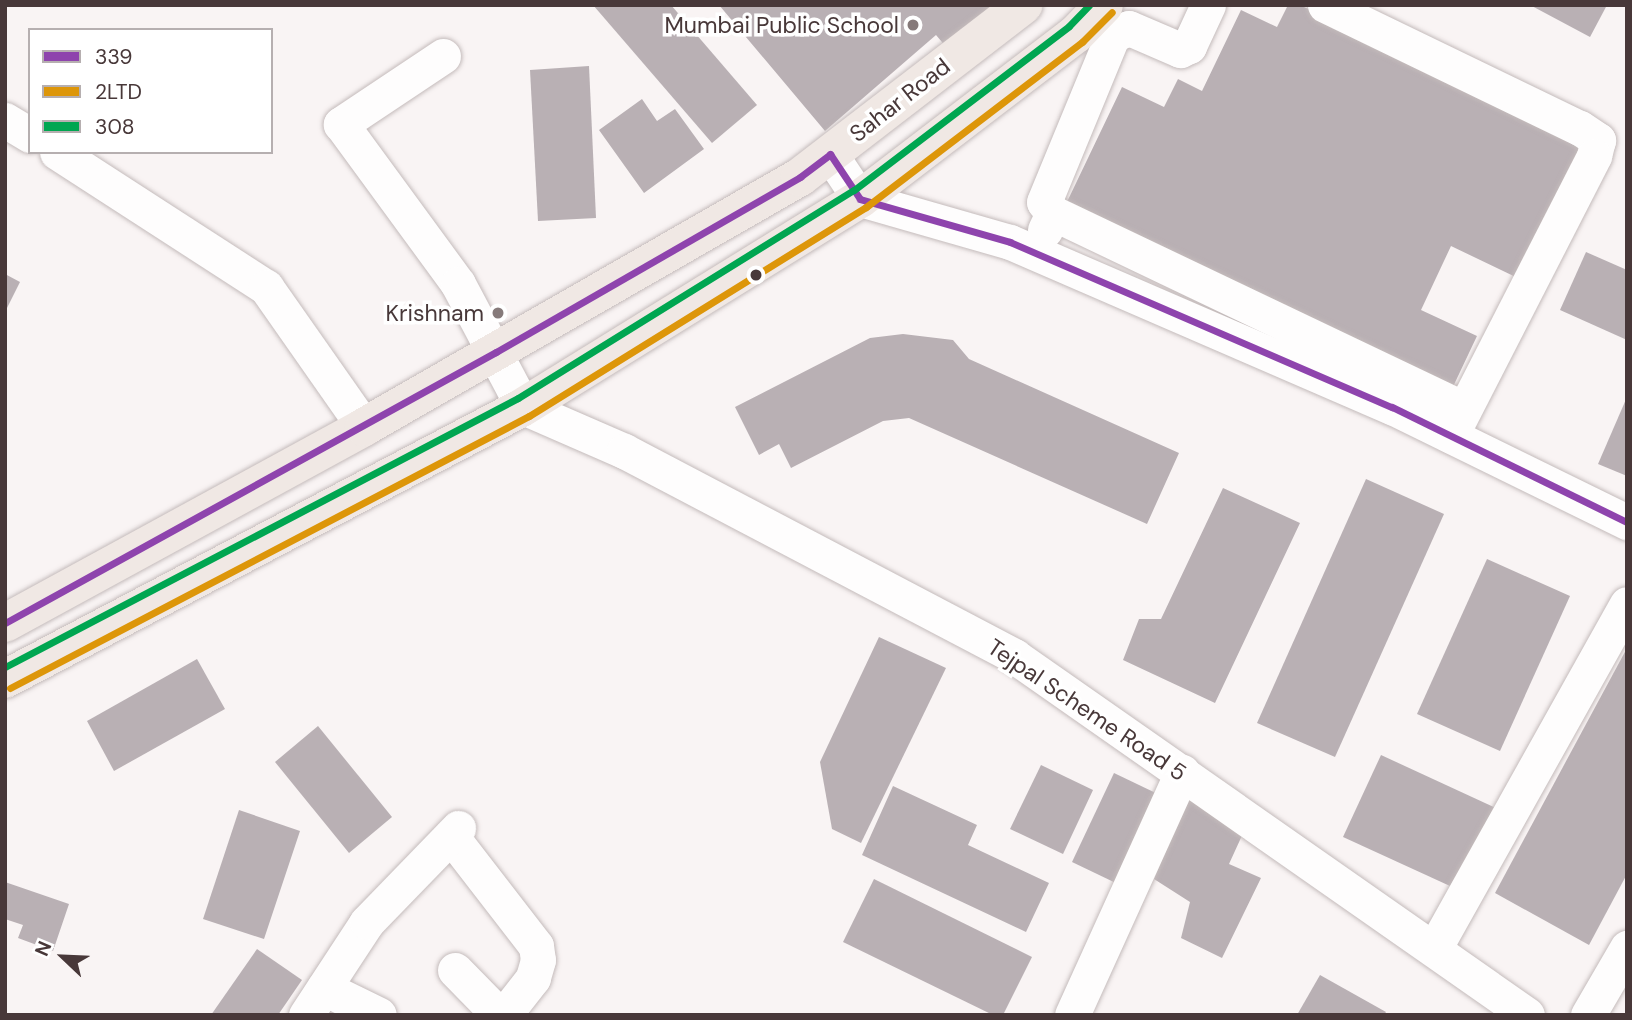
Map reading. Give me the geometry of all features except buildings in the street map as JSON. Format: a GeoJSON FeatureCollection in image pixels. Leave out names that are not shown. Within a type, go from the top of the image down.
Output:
{"type":"FeatureCollection","features":[{"type":"Feature","properties":{"kind":"main road","name":"Sahar Road"},"geometry":{"type":"LineString","coordinates":[[5,623],[364,427],[800,177],[1023,5]]}},
{"type":"Feature","properties":{"kind":"main road"},"geometry":{"type":"LineString","coordinates":[[5,679],[523,407],[860,200],[1076,34],[1104,5]]}},
{"type":"Feature","properties":{"kind":"street"},"geometry":{"type":"LineString","coordinates":[[1208,5],[1189,47],[1180,50],[1129,28],[1113,35],[1044,202],[1053,213],[1457,422],[1627,522]]}},
{"type":"Feature","properties":{"kind":"street"},"geometry":{"type":"LineString","coordinates":[[1325,5],[1580,128],[1598,140],[1594,156],[1457,422]]}},
{"type":"Feature","properties":{"kind":"street"},"geometry":{"type":"LineString","coordinates":[[443,56],[341,124],[458,284],[523,407]]}},
{"type":"Feature","properties":{"kind":"street"},"geometry":{"type":"LineString","coordinates":[[5,120],[28,134]]}},
{"type":"Feature","properties":{"kind":"street"},"geometry":{"type":"LineString","coordinates":[[60,154],[266,286],[364,427]]}},
{"type":"Feature","properties":{"kind":"street"},"geometry":{"type":"LineString","coordinates":[[830,154],[860,200],[1010,242],[1457,422]]}},
{"type":"Feature","properties":{"kind":"street"},"geometry":{"type":"LineString","coordinates":[[1034,252],[1053,213]]}},
{"type":"Feature","properties":{"kind":"street","name":"Tejpal Scheme Road 5"},"geometry":{"type":"LineString","coordinates":[[523,407],[624,451],[1014,656],[1527,1015]]}},
{"type":"Feature","properties":{"kind":"street"},"geometry":{"type":"LineString","coordinates":[[1434,949],[1627,604]]}},
{"type":"Feature","properties":{"kind":"street"},"geometry":{"type":"LineString","coordinates":[[1072,1015],[1182,772]]}},
{"type":"Feature","properties":{"kind":"street"},"geometry":{"type":"LineString","coordinates":[[379,1015],[315,1002],[367,922],[455,832],[536,946],[538,960],[533,978],[504,1015]]}},
{"type":"Feature","properties":{"kind":"street"},"geometry":{"type":"LineString","coordinates":[[1588,1015],[1627,948]]}},
{"type":"Feature","properties":{"kind":"street"},"geometry":{"type":"LineString","coordinates":[[455,970],[499,1015]]}},
{"type":"Feature","properties":{"kind":"transit line","name":"308"},"geometry":{"type":"LineString","coordinates":[[5,667],[518,398],[854,190],[1069,26],[1089,5]]}},
{"type":"Feature","properties":{"kind":"transit line","name":"2LTD"},"geometry":{"type":"LineString","coordinates":[[10,688],[529,416],[866,207],[1082,42],[1112,12]]}},
{"type":"Feature","properties":{"kind":"transit line","name":"339"},"geometry":{"type":"LineString","coordinates":[[5,623],[496,352],[800,177],[830,154],[860,199]]}},
{"type":"Feature","properties":{"kind":"transit line","name":"339"},"geometry":{"type":"LineString","coordinates":[[860,199],[1010,242],[1392,407],[1627,522]]}},
{"type":"Feature","properties":{"kind":"place","name":"Mumbai Public School"},"geometry":{"type":"Point","coordinates":[913,25]}},
{"type":"Feature","properties":{"kind":"place","name":"Krishnam"},"geometry":{"type":"Point","coordinates":[498,313]}}]}
